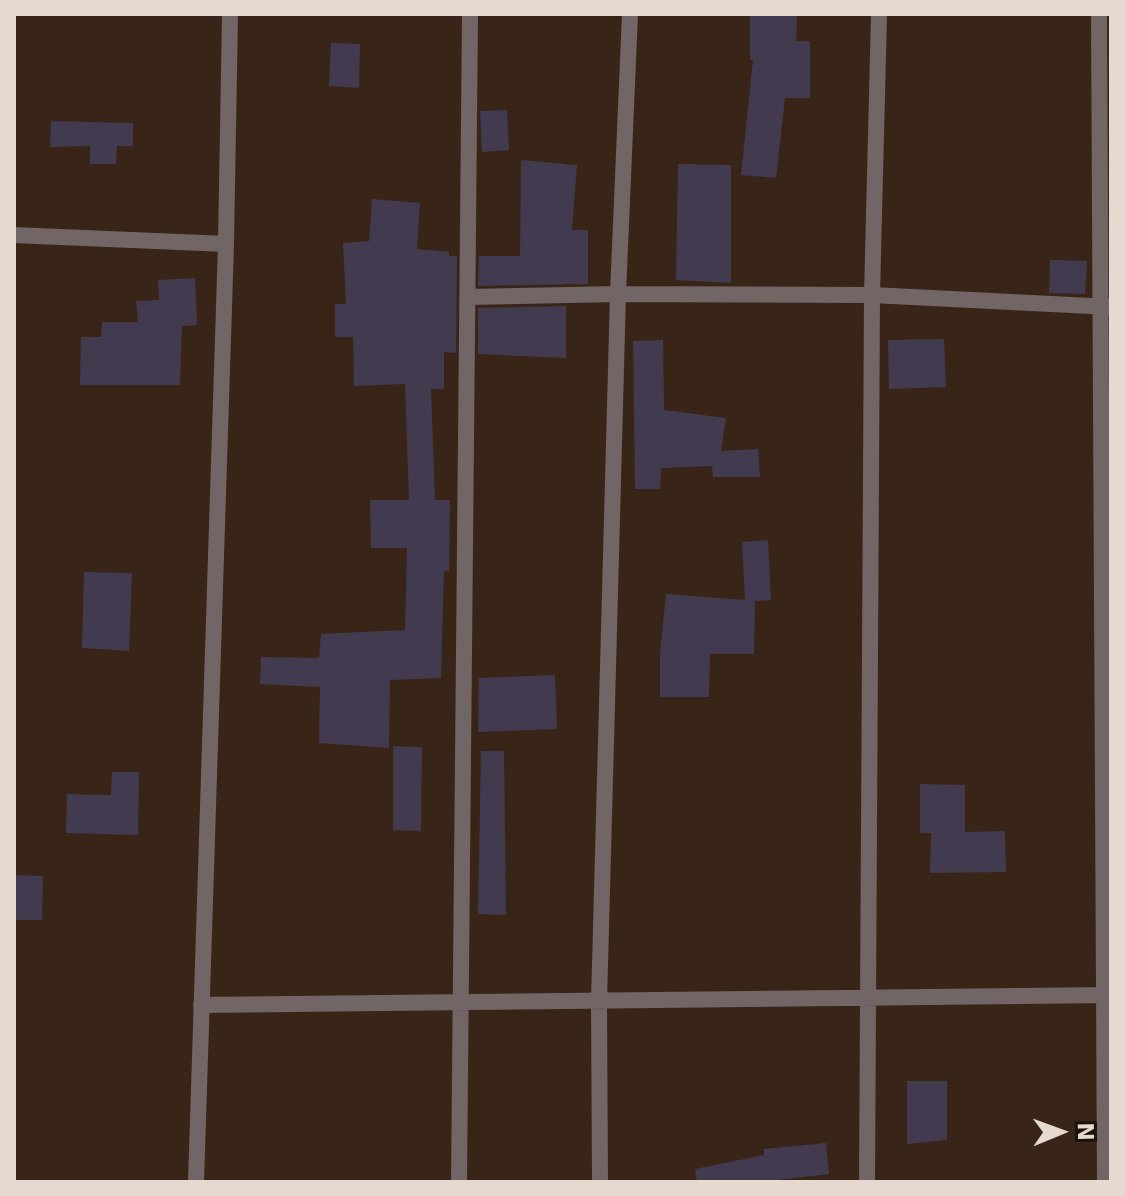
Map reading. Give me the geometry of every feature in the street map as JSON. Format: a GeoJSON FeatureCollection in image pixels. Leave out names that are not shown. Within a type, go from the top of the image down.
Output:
{"type":"FeatureCollection","features":[{"type":"Feature","properties":{"kind":"street"},"geometry":{"type":"LineString","coordinates":[[196,1182],[226,244],[230,14]]}},
{"type":"Feature","properties":{"kind":"street"},"geometry":{"type":"LineString","coordinates":[[459,1182],[470,14]]}},
{"type":"Feature","properties":{"kind":"street"},"geometry":{"type":"LineString","coordinates":[[600,1182],[599,1002],[618,294],[630,14]]}},
{"type":"Feature","properties":{"kind":"street"},"geometry":{"type":"LineString","coordinates":[[867,1182],[872,295],[879,14]]}},
{"type":"Feature","properties":{"kind":"street"},"geometry":{"type":"LineString","coordinates":[[1099,14],[1105,307],[1108,995],[1105,1182]]}},
{"type":"Feature","properties":{"kind":"street"},"geometry":{"type":"LineString","coordinates":[[14,235],[226,244]]}},
{"type":"Feature","properties":{"kind":"street"},"geometry":{"type":"LineString","coordinates":[[468,297],[872,295],[1105,307]]}},
{"type":"Feature","properties":{"kind":"street"},"geometry":{"type":"LineString","coordinates":[[201,1005],[1108,995]]}},
{"type":"Feature","properties":{"kind":"building"},"geometry":{"type":"Polygon","coordinates":[[[750,15],[797,15],[796,41],[810,41],[810,98],[785,98],[776,178],[741,175],[753,60],[750,60],[750,15]]]}},
{"type":"Feature","properties":{"kind":"building"},"geometry":{"type":"Polygon","coordinates":[[[331,43],[360,44],[359,88],[329,86],[331,43]]]}},
{"type":"Feature","properties":{"kind":"building"},"geometry":{"type":"Polygon","coordinates":[[[507,110],[509,150],[482,152],[480,111],[507,110]]]}},
{"type":"Feature","properties":{"kind":"building"},"geometry":{"type":"Polygon","coordinates":[[[51,121],[133,123],[133,146],[117,146],[116,164],[90,164],[90,146],[50,147],[51,121]]]}},
{"type":"Feature","properties":{"kind":"building"},"geometry":{"type":"Polygon","coordinates":[[[521,160],[577,165],[572,230],[588,230],[588,284],[478,286],[479,256],[520,256],[521,160]]]}},
{"type":"Feature","properties":{"kind":"building"},"geometry":{"type":"Polygon","coordinates":[[[678,164],[731,165],[731,283],[676,280],[678,164]]]}},
{"type":"Feature","properties":{"kind":"building"},"geometry":{"type":"Polygon","coordinates":[[[372,199],[420,203],[417,249],[449,252],[449,256],[457,256],[456,353],[444,352],[444,389],[431,389],[435,500],[450,500],[449,571],[444,571],[441,678],[390,680],[389,748],[319,743],[320,687],[260,684],[261,657],[319,658],[321,634],[405,630],[407,548],[371,548],[370,500],[409,500],[405,384],[354,386],[353,337],[335,337],[335,304],[346,304],[343,243],[369,241],[372,199]]]}},
{"type":"Feature","properties":{"kind":"building"},"geometry":{"type":"Polygon","coordinates":[[[1050,260],[1087,261],[1085,294],[1049,293],[1050,260]]]}},
{"type":"Feature","properties":{"kind":"building"},"geometry":{"type":"Polygon","coordinates":[[[195,278],[197,325],[182,326],[180,385],[80,385],[81,337],[101,337],[102,322],[138,322],[136,301],[159,300],[158,280],[195,278]]]}},
{"type":"Feature","properties":{"kind":"building"},"geometry":{"type":"Polygon","coordinates":[[[566,306],[566,358],[478,354],[478,308],[566,306]]]}},
{"type":"Feature","properties":{"kind":"building"},"geometry":{"type":"Polygon","coordinates":[[[944,339],[946,387],[889,389],[888,340],[944,339]]]}},
{"type":"Feature","properties":{"kind":"building"},"geometry":{"type":"Polygon","coordinates":[[[663,340],[664,410],[726,418],[721,451],[758,449],[760,477],[713,477],[712,466],[661,468],[660,489],[635,489],[633,341],[663,340]]]}},
{"type":"Feature","properties":{"kind":"building"},"geometry":{"type":"Polygon","coordinates":[[[768,540],[771,600],[755,601],[754,654],[710,654],[709,697],[660,697],[660,654],[666,594],[745,600],[742,542],[768,540]]]}},
{"type":"Feature","properties":{"kind":"building"},"geometry":{"type":"Polygon","coordinates":[[[84,572],[132,573],[129,651],[82,648],[84,572]]]}},
{"type":"Feature","properties":{"kind":"building"},"geometry":{"type":"Polygon","coordinates":[[[555,675],[557,729],[478,732],[479,678],[555,675]]]}},
{"type":"Feature","properties":{"kind":"building"},"geometry":{"type":"Polygon","coordinates":[[[393,746],[422,747],[421,831],[393,830],[393,746]]]}},
{"type":"Feature","properties":{"kind":"building"},"geometry":{"type":"Polygon","coordinates":[[[481,751],[504,751],[506,915],[478,914],[481,751]]]}},
{"type":"Feature","properties":{"kind":"building"},"geometry":{"type":"Polygon","coordinates":[[[112,772],[139,772],[138,835],[66,833],[67,794],[111,795],[112,772]]]}},
{"type":"Feature","properties":{"kind":"building"},"geometry":{"type":"Polygon","coordinates":[[[920,784],[965,785],[965,832],[1005,831],[1006,872],[930,873],[931,833],[920,833],[920,784]]]}},
{"type":"Feature","properties":{"kind":"building"},"geometry":{"type":"Polygon","coordinates":[[[14,875],[43,876],[42,920],[14,920],[14,875]]]}},
{"type":"Feature","properties":{"kind":"building"},"geometry":{"type":"Polygon","coordinates":[[[907,1081],[947,1081],[947,1140],[907,1144],[907,1081]]]}},
{"type":"Feature","properties":{"kind":"building"},"geometry":{"type":"Polygon","coordinates":[[[826,1143],[829,1174],[761,1182],[697,1182],[695,1169],[764,1155],[764,1149],[826,1143]]]}}]}
